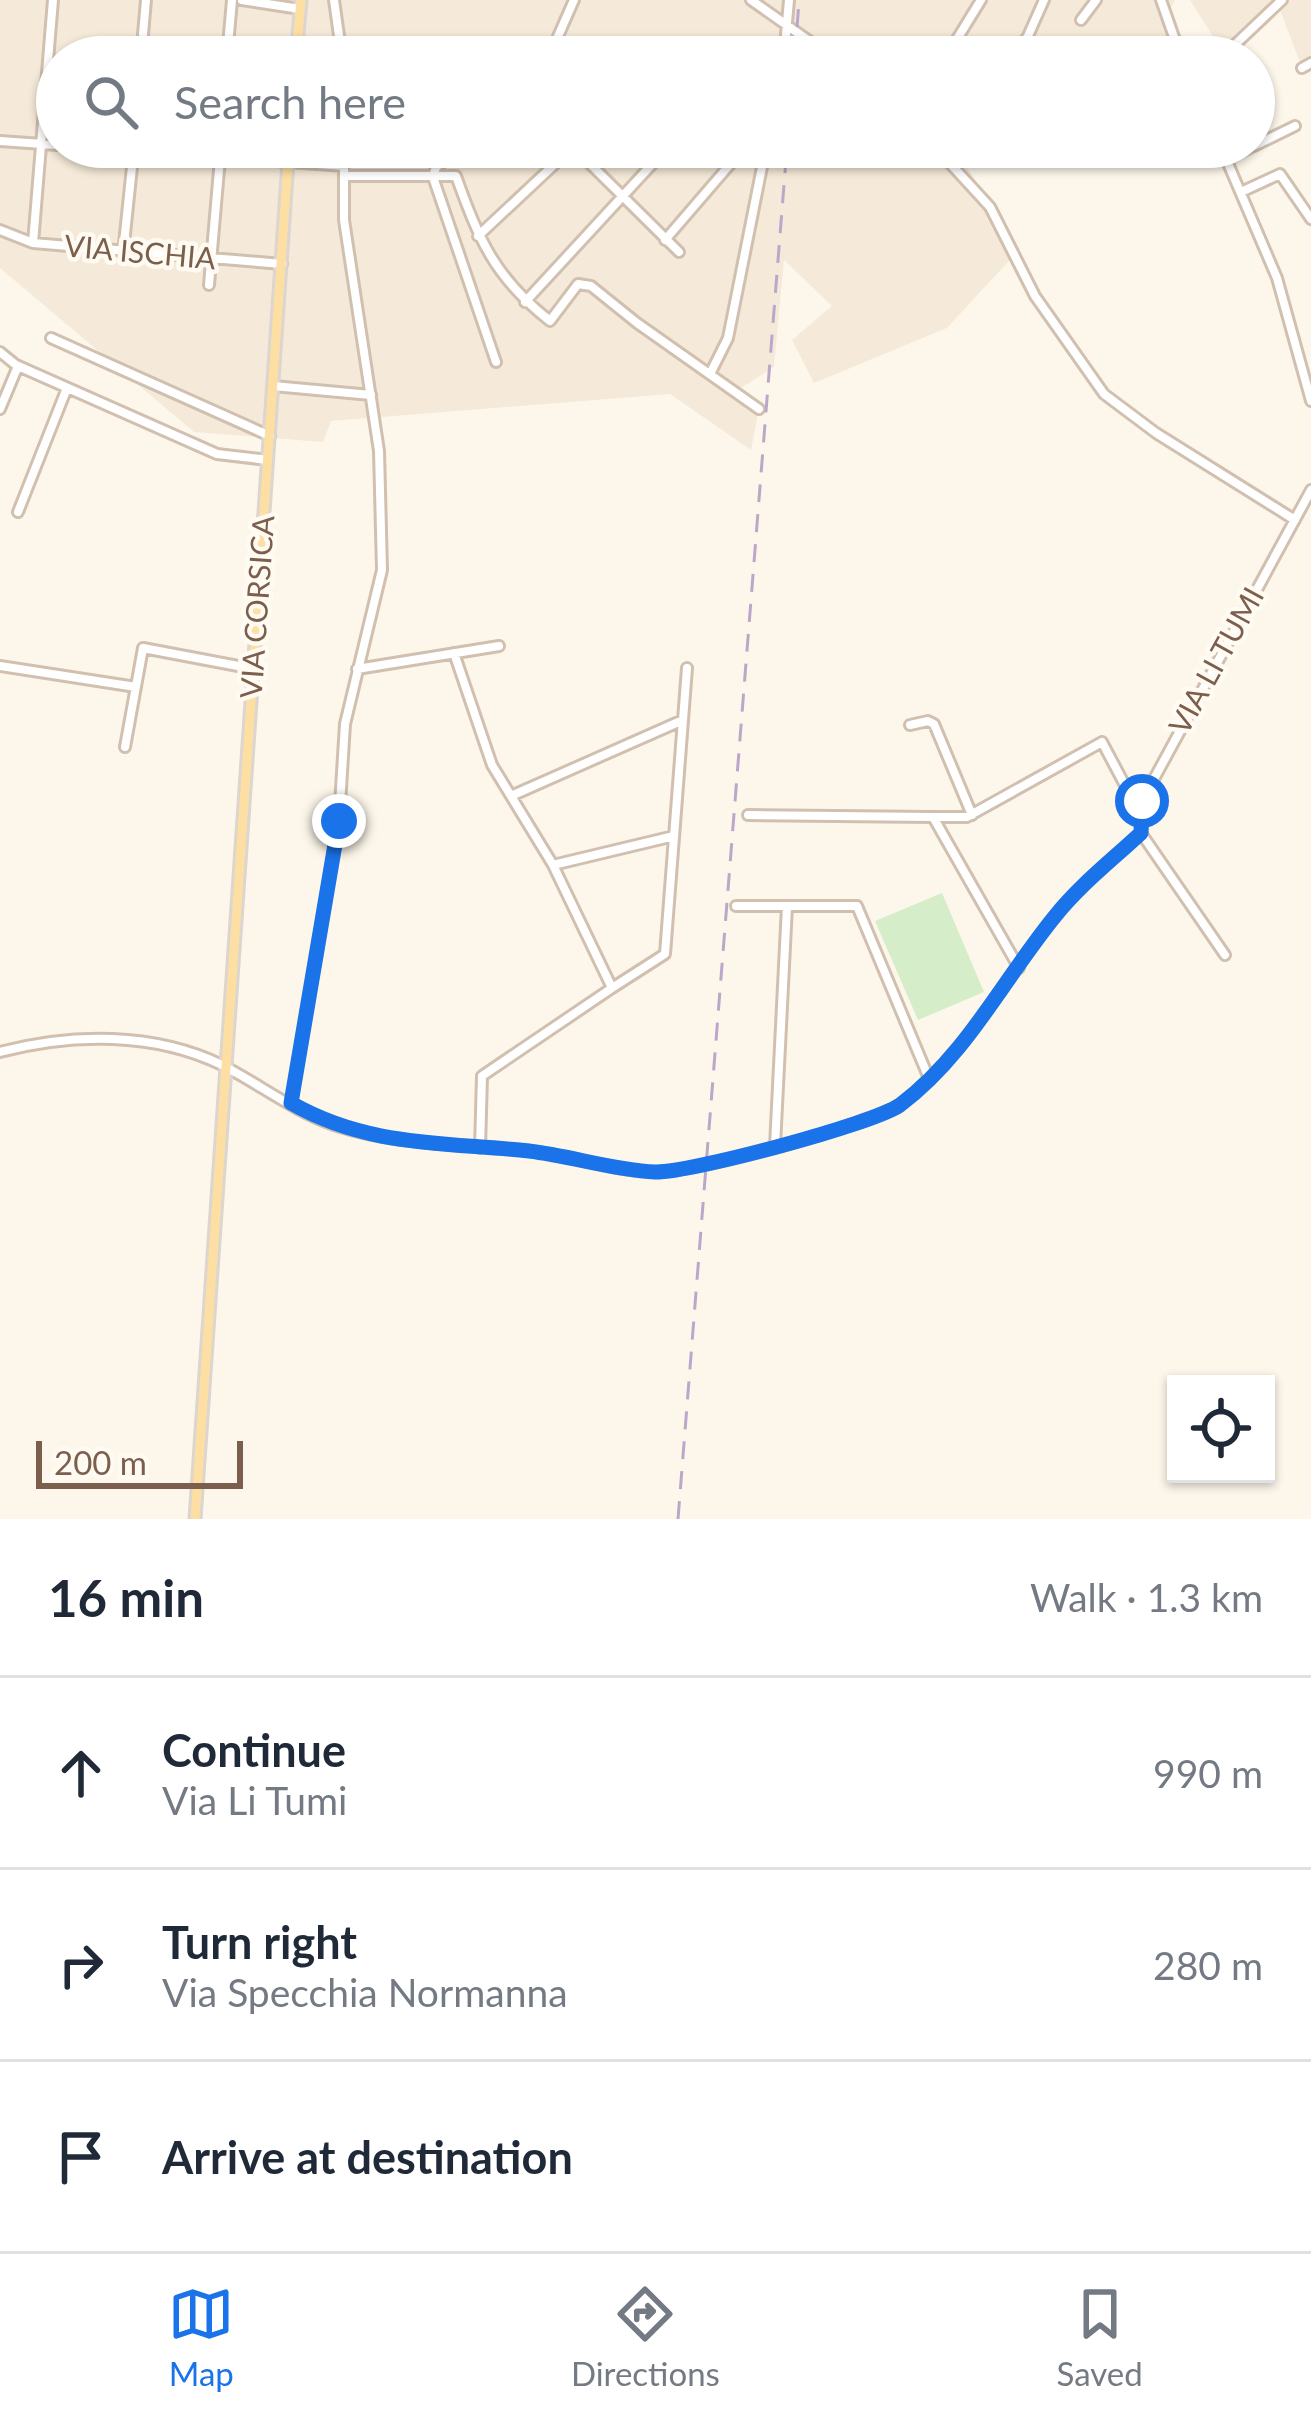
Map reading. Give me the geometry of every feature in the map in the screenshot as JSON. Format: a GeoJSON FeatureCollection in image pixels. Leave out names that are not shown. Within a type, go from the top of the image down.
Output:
{"type":"FeatureCollection","features":[{"type":"Feature","properties":{"kind":"main road"},"geometry":{"type":"LineString","coordinates":[[298,36],[301,4]]}},
{"type":"Feature","properties":{"kind":"main road","name":"VIA CORSICA"},"geometry":{"type":"LineString","coordinates":[[194,1519],[288,168]]}},
{"type":"Feature","properties":{"kind":"street"},"geometry":{"type":"LineString","coordinates":[[50,36],[53,0]]}},
{"type":"Feature","properties":{"kind":"street"},"geometry":{"type":"LineString","coordinates":[[143,36],[146,0]]}},
{"type":"Feature","properties":{"kind":"street"},"geometry":{"type":"LineString","coordinates":[[229,36],[232,0]]}},
{"type":"Feature","properties":{"kind":"street"},"geometry":{"type":"LineString","coordinates":[[242,0],[301,4]]}},
{"type":"Feature","properties":{"kind":"street"},"geometry":{"type":"LineString","coordinates":[[334,0],[339,36]]}},
{"type":"Feature","properties":{"kind":"street"},"geometry":{"type":"LineString","coordinates":[[558,36],[574,0]]}},
{"type":"Feature","properties":{"kind":"street"},"geometry":{"type":"LineString","coordinates":[[752,0],[802,36]]}},
{"type":"Feature","properties":{"kind":"street"},"geometry":{"type":"LineString","coordinates":[[786,36],[789,0]]}},
{"type":"Feature","properties":{"kind":"street"},"geometry":{"type":"LineString","coordinates":[[959,36],[981,0]]}},
{"type":"Feature","properties":{"kind":"street"},"geometry":{"type":"LineString","coordinates":[[1028,36],[1044,0]]}},
{"type":"Feature","properties":{"kind":"street"},"geometry":{"type":"LineString","coordinates":[[1081,20],[1096,0]]}},
{"type":"Feature","properties":{"kind":"street"},"geometry":{"type":"LineString","coordinates":[[1161,0],[1174,36]]}},
{"type":"Feature","properties":{"kind":"street"},"geometry":{"type":"LineString","coordinates":[[1244,36],[1282,0]]}},
{"type":"Feature","properties":{"kind":"street"},"geometry":{"type":"LineString","coordinates":[[1275,135],[1294,126]]}},
{"type":"Feature","properties":{"kind":"street"},"geometry":{"type":"LineString","coordinates":[[0,141],[36,144]]}},
{"type":"Feature","properties":{"kind":"street"},"geometry":{"type":"LineString","coordinates":[[33,243],[40,168]]}},
{"type":"Feature","properties":{"kind":"street"},"geometry":{"type":"LineString","coordinates":[[123,253],[132,168]]}},
{"type":"Feature","properties":{"kind":"street"},"geometry":{"type":"LineString","coordinates":[[209,285],[219,168]]}},
{"type":"Feature","properties":{"kind":"street"},"geometry":{"type":"LineString","coordinates":[[320,168],[456,176],[496,270],[525,302],[550,321],[578,284],[591,286],[758,409]]}},
{"type":"Feature","properties":{"kind":"street"},"geometry":{"type":"LineString","coordinates":[[436,168],[433,177],[496,362]]}},
{"type":"Feature","properties":{"kind":"street"},"geometry":{"type":"LineString","coordinates":[[478,236],[551,168]]}},
{"type":"Feature","properties":{"kind":"street"},"geometry":{"type":"LineString","coordinates":[[594,168],[679,252]]}},
{"type":"Feature","properties":{"kind":"street"},"geometry":{"type":"LineString","coordinates":[[525,302],[648,168]]}},
{"type":"Feature","properties":{"kind":"street"},"geometry":{"type":"LineString","coordinates":[[665,239],[727,168]]}},
{"type":"Feature","properties":{"kind":"street"},"geometry":{"type":"LineString","coordinates":[[710,374],[728,338],[762,168]]}},
{"type":"Feature","properties":{"kind":"street"},"geometry":{"type":"LineString","coordinates":[[955,168],[990,206],[1035,296],[1104,394],[1156,433],[1295,520]]}},
{"type":"Feature","properties":{"kind":"street"},"geometry":{"type":"LineString","coordinates":[[1231,168],[1276,278],[1311,401]]}},
{"type":"Feature","properties":{"kind":"street"},"geometry":{"type":"LineString","coordinates":[[291,1103],[339,821],[345,724],[382,570],[379,451],[344,220],[344,171]]}},
{"type":"Feature","properties":{"kind":"street"},"geometry":{"type":"LineString","coordinates":[[1241,192],[1280,174],[1311,219]]}},
{"type":"Feature","properties":{"kind":"street","name":"VIA ISCHIA"},"geometry":{"type":"LineString","coordinates":[[0,230],[33,243],[282,265]]}},
{"type":"Feature","properties":{"kind":"street"},"geometry":{"type":"LineString","coordinates":[[51,338],[270,436]]}},
{"type":"Feature","properties":{"kind":"street"},"geometry":{"type":"LineString","coordinates":[[0,352],[18,366],[217,454],[268,460]]}},
{"type":"Feature","properties":{"kind":"street"},"geometry":{"type":"LineString","coordinates":[[0,409],[18,366]]}},
{"type":"Feature","properties":{"kind":"street"},"geometry":{"type":"LineString","coordinates":[[274,386],[371,394]]}},
{"type":"Feature","properties":{"kind":"street"},"geometry":{"type":"LineString","coordinates":[[18,512],[67,388]]}},
{"type":"Feature","properties":{"kind":"street","name":"VIA LI TUMI"},"geometry":{"type":"LineString","coordinates":[[1141,833],[1142,801],[1311,490]]}},
{"type":"Feature","properties":{"kind":"street"},"geometry":{"type":"LineString","coordinates":[[357,669],[499,646]]}},
{"type":"Feature","properties":{"kind":"street"},"geometry":{"type":"LineString","coordinates":[[125,747],[142,648],[254,669]]}},
{"type":"Feature","properties":{"kind":"street"},"geometry":{"type":"LineString","coordinates":[[454,653],[493,765],[553,866],[612,988]]}},
{"type":"Feature","properties":{"kind":"street"},"geometry":{"type":"LineString","coordinates":[[0,666],[136,687]]}},
{"type":"Feature","properties":{"kind":"street"},"geometry":{"type":"LineString","coordinates":[[480,1148],[482,1076],[665,954],[686,668]]}},
{"type":"Feature","properties":{"kind":"street"},"geometry":{"type":"LineString","coordinates":[[511,796],[682,720]]}},
{"type":"Feature","properties":{"kind":"street"},"geometry":{"type":"LineString","coordinates":[[910,725],[934,724],[972,814]]}},
{"type":"Feature","properties":{"kind":"street"},"geometry":{"type":"LineString","coordinates":[[748,815],[972,814],[1102,742],[1128,791],[1142,801]]}},
{"type":"Feature","properties":{"kind":"street"},"geometry":{"type":"LineString","coordinates":[[933,817],[1018,968]]}},
{"type":"Feature","properties":{"kind":"street"},"geometry":{"type":"LineString","coordinates":[[0,1052],[77,1039],[180,1049],[225,1067],[326,1123],[352,1131],[424,1144],[532,1151],[657,1172],[873,1118],[900,1105],[979,1024],[1055,916],[1141,833],[1226,955]]}},
{"type":"Feature","properties":{"kind":"street"},"geometry":{"type":"LineString","coordinates":[[553,866],[674,836]]}},
{"type":"Feature","properties":{"kind":"street"},"geometry":{"type":"LineString","coordinates":[[736,906],[856,907],[928,1076]]}},
{"type":"Feature","properties":{"kind":"street"},"geometry":{"type":"LineString","coordinates":[[775,1145],[787,906]]}},
{"type":"Feature","properties":{"kind":"shaded area"},"geometry":{"type":"Polygon","coordinates":[[[0,0],[1175,0],[1170,9],[1171,36],[36,36],[36,168],[968,168],[1020,249],[947,328],[814,383],[792,340],[832,306],[784,260],[774,367],[741,388],[758,413],[751,450],[670,394],[331,421],[323,442],[194,432],[0,268],[0,0]]]}},
{"type":"Feature","properties":{"kind":"shaded area"},"geometry":{"type":"Polygon","coordinates":[[[1190,0],[1311,0],[1311,69],[1304,73],[1280,10],[1253,36],[1213,36],[1190,0]]]}},
{"type":"Feature","properties":{"kind":"green space"},"geometry":{"type":"Polygon","coordinates":[[[942,893],[984,992],[918,1020],[875,921],[942,893]]]}},
{"type":"Feature","properties":{"kind":"railway"},"geometry":{"type":"LineString","coordinates":[[796,36],[799,0]]}},
{"type":"Feature","properties":{"kind":"railway"},"geometry":{"type":"LineString","coordinates":[[678,1519],[785,168]]}},
{"type":"Feature","properties":{"kind":"route"},"geometry":{"type":"LineString","coordinates":[[339,821],[291,1103],[326,1123],[374,1136],[532,1151],[657,1172],[706,1164],[845,1127],[900,1105],[979,1024],[1055,916],[1141,833],[1142,801]]}}]}
